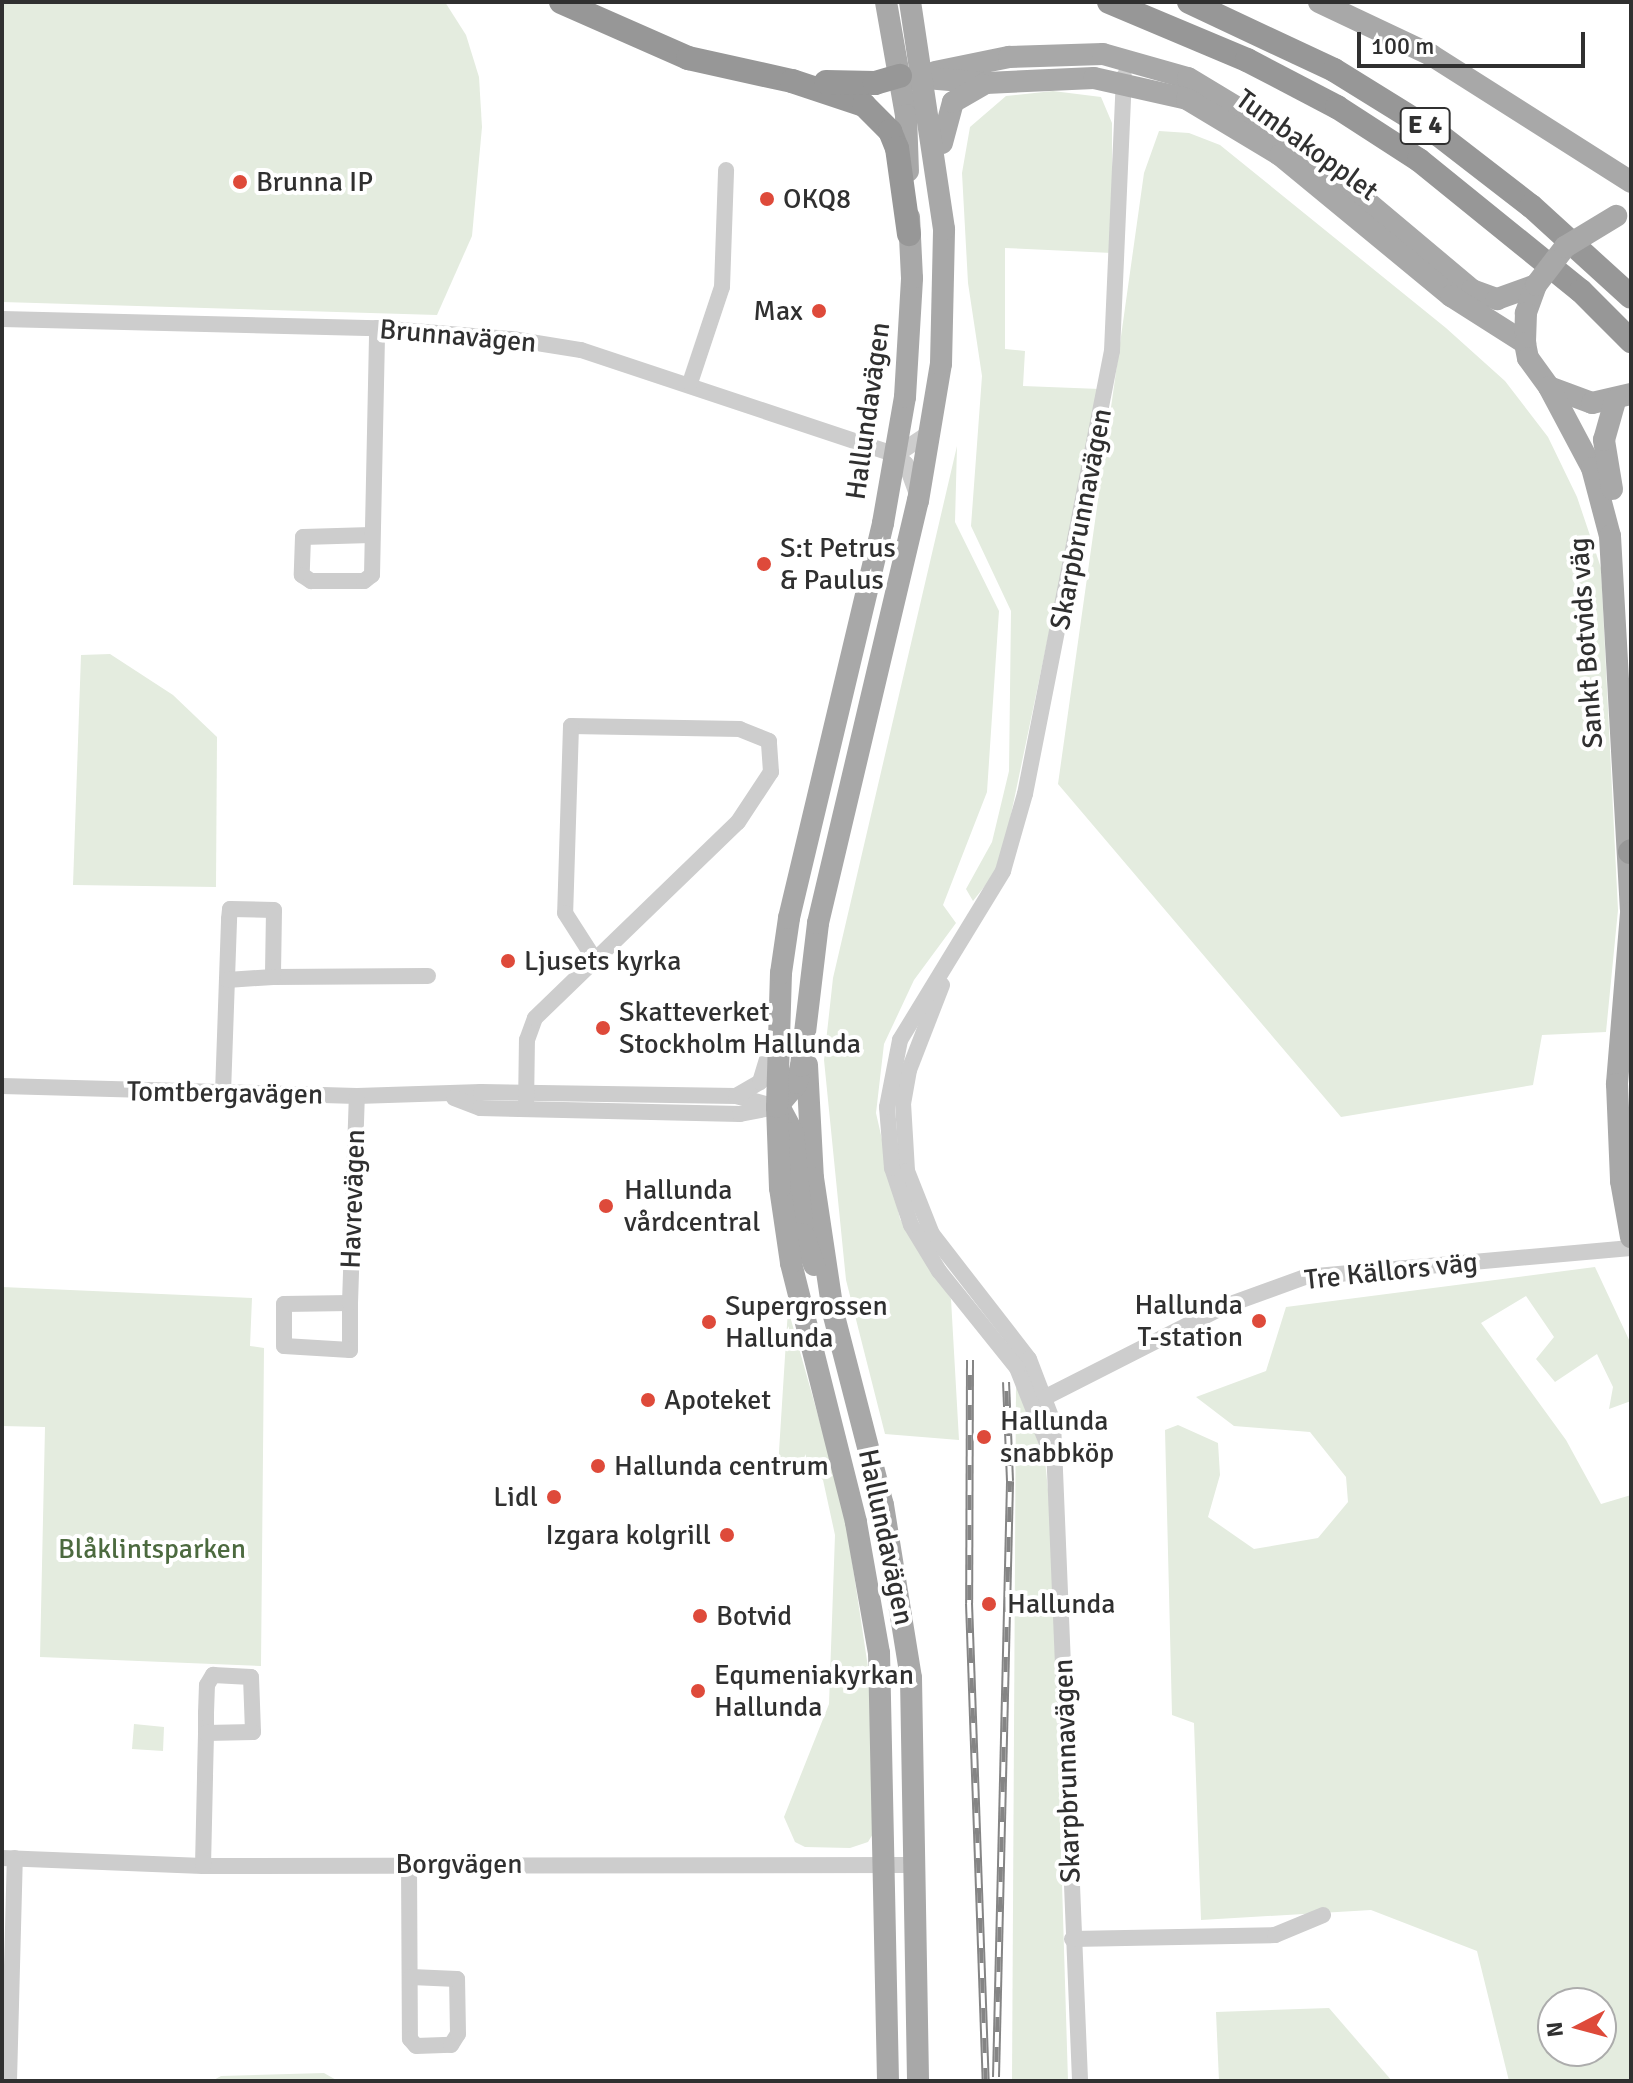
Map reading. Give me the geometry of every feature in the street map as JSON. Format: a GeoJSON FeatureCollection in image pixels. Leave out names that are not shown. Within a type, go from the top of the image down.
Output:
{"type":"FeatureCollection","features":[{"type":"Feature","properties":{"kind":"highway"},"geometry":{"type":"LineString","coordinates":[[561,2],[661,49],[737,72],[792,81],[875,83],[900,76]]}},
{"type":"Feature","properties":{"kind":"highway","name":"E 4"},"geometry":{"type":"LineString","coordinates":[[1109,2],[1247,60],[1337,107],[1419,160],[1581,291],[1631,341]]}},
{"type":"Feature","properties":{"kind":"highway","name":"E 4"},"geometry":{"type":"LineString","coordinates":[[1189,2],[1334,70],[1439,135],[1531,206],[1631,297]]}},
{"type":"Feature","properties":{"kind":"highway"},"geometry":{"type":"LineString","coordinates":[[792,81],[864,105],[890,131],[903,170],[909,234]]}},
{"type":"Feature","properties":{"kind":"main road","name":"Hallundavägen"},"geometry":{"type":"LineString","coordinates":[[886,2],[906,115],[910,340],[896,455],[789,918],[781,973],[777,1107],[780,1188],[791,1263],[872,1596],[883,1706],[888,2081]]}},
{"type":"Feature","properties":{"kind":"main road"},"geometry":{"type":"LineString","coordinates":[[1319,2],[1431,55],[1631,182]]}},
{"type":"Feature","properties":{"kind":"main road","name":"Hallundavägen"},"geometry":{"type":"LineString","coordinates":[[777,1107],[797,1083],[818,923],[932,431],[944,320],[943,224],[925,77],[911,5]]}},
{"type":"Feature","properties":{"kind":"main road","name":"Tumbakopplet"},"geometry":{"type":"LineString","coordinates":[[918,36],[939,57],[1103,54],[1125,71],[1187,99],[1243,131],[1313,181],[1451,296],[1525,343]]}},
{"type":"Feature","properties":{"kind":"main road","name":"Tumbakopplet"},"geometry":{"type":"LineString","coordinates":[[925,77],[1009,57]]}},
{"type":"Feature","properties":{"kind":"main road","name":"Tumbakopplet"},"geometry":{"type":"LineString","coordinates":[[900,76],[986,83],[1125,71],[1188,78],[1298,144],[1472,290],[1497,299],[1526,297]]}},
{"type":"Feature","properties":{"kind":"main road"},"geometry":{"type":"LineString","coordinates":[[943,224],[944,120],[959,95],[986,83]]}},
{"type":"Feature","properties":{"kind":"main road"},"geometry":{"type":"LineString","coordinates":[[1525,343],[1526,297],[1565,247],[1626,210],[1579,151]]}},
{"type":"Feature","properties":{"kind":"main road","name":"Sankt Botvids väg"},"geometry":{"type":"LineString","coordinates":[[1525,343],[1528,358],[1549,387],[1592,468],[1610,536],[1631,852],[1631,910],[1617,1084],[1621,1181],[1631,1237]]}},
{"type":"Feature","properties":{"kind":"main road"},"geometry":{"type":"LineString","coordinates":[[1549,387],[1578,401],[1623,398]]}},
{"type":"Feature","properties":{"kind":"main road","name":"Sankt Botvids väg"},"geometry":{"type":"LineString","coordinates":[[1623,398],[1604,456],[1631,608]]}},
{"type":"Feature","properties":{"kind":"main road","name":"Hallundavägen"},"geometry":{"type":"LineString","coordinates":[[806,1027],[813,1178],[833,1312],[883,1505],[904,1618],[914,1742],[918,2081]]}},
{"type":"Feature","properties":{"kind":"main road","name":"Sankt Botvids väg"},"geometry":{"type":"LineString","coordinates":[[1621,1126],[1631,1086]]}},
{"type":"Feature","properties":{"kind":"main road","name":"Hallundavägen"},"geometry":{"type":"LineString","coordinates":[[777,1107],[791,1122],[803,1234],[833,1312]]}},
{"type":"Feature","properties":{"kind":"street","name":"Skarpbrunnavägen"},"geometry":{"type":"LineString","coordinates":[[1080,2081],[1054,1461],[1029,1359],[932,1234],[907,1171],[903,1103],[909,1070],[954,958],[1003,871],[1015,831],[1104,400],[1117,306],[1125,71]]}},
{"type":"Feature","properties":{"kind":"street"},"geometry":{"type":"LineString","coordinates":[[690,383],[722,287],[726,170]]}},
{"type":"Feature","properties":{"kind":"street","name":"Brunnavägen"},"geometry":{"type":"LineString","coordinates":[[2,319],[377,328],[567,348],[690,383],[896,455]]}},
{"type":"Feature","properties":{"kind":"street"},"geometry":{"type":"LineString","coordinates":[[371,535],[303,537],[302,575],[311,581],[364,581],[372,575],[377,328]]}},
{"type":"Feature","properties":{"kind":"street"},"geometry":{"type":"LineString","coordinates":[[918,501],[911,474],[896,455],[932,431]]}},
{"type":"Feature","properties":{"kind":"street"},"geometry":{"type":"LineString","coordinates":[[526,1100],[527,1040],[535,1018],[738,822],[771,772],[769,741],[740,729],[571,726],[565,913],[595,960]]}},
{"type":"Feature","properties":{"kind":"street"},"geometry":{"type":"LineString","coordinates":[[223,1093],[230,909],[245,906],[274,910],[273,977]]}},
{"type":"Feature","properties":{"kind":"street"},"geometry":{"type":"LineString","coordinates":[[736,1096],[751,1090],[766,1069],[781,973]]}},
{"type":"Feature","properties":{"kind":"street"},"geometry":{"type":"LineString","coordinates":[[227,980],[428,976]]}},
{"type":"Feature","properties":{"kind":"street","name":"Tomtbergavägen"},"geometry":{"type":"LineString","coordinates":[[2,1086],[449,1096],[740,1114],[777,1107]]}},
{"type":"Feature","properties":{"kind":"street","name":"Havrevägen"},"geometry":{"type":"LineString","coordinates":[[350,1303],[284,1304],[284,1346],[350,1350],[357,1096]]}},
{"type":"Feature","properties":{"kind":"street","name":"Tomtbergavägen"},"geometry":{"type":"LineString","coordinates":[[526,1100],[736,1096],[777,1107]]}},
{"type":"Feature","properties":{"kind":"street"},"geometry":{"type":"LineString","coordinates":[[740,1114],[768,1131],[780,1188]]}},
{"type":"Feature","properties":{"kind":"street","name":"Tre Källors väg"},"geometry":{"type":"LineString","coordinates":[[1040,1400],[1225,1306],[1305,1277],[1631,1248]]}},
{"type":"Feature","properties":{"kind":"street"},"geometry":{"type":"LineString","coordinates":[[203,1866],[206,1733],[209,1679],[251,1677],[253,1732],[206,1733]]}},
{"type":"Feature","properties":{"kind":"street"},"geometry":{"type":"LineString","coordinates":[[8,1858],[9,2081]]}},
{"type":"Feature","properties":{"kind":"street","name":"Borgvägen"},"geometry":{"type":"LineString","coordinates":[[8,1858],[203,1866],[409,1863],[915,1865]]}},
{"type":"Feature","properties":{"kind":"street"},"geometry":{"type":"LineString","coordinates":[[409,1863],[410,2039],[416,2046],[451,2045],[458,2034],[457,1979],[411,1977]]}},
{"type":"Feature","properties":{"kind":"street"},"geometry":{"type":"LineString","coordinates":[[1072,1939],[1275,1935],[1323,1915]]}},
{"type":"Feature","properties":{"kind":"green space","name":"Brunna IP"},"geometry":{"type":"Polygon","coordinates":[[[2,2],[445,2],[466,35],[479,77],[482,127],[472,236],[437,315],[2,302],[2,2]]]}},
{"type":"Feature","properties":{"kind":"green space"},"geometry":{"type":"Polygon","coordinates":[[[1053,91],[1101,97],[1112,123],[1112,253],[1005,248],[1005,349],[1025,351],[1023,386],[1100,389],[1000,867],[973,901],[966,889],[992,842],[1009,771],[1011,611],[971,526],[982,376],[968,283],[962,173],[970,127],[1006,96],[1053,91]]]}},
{"type":"Feature","properties":{"kind":"green space"},"geometry":{"type":"Polygon","coordinates":[[[1159,131],[1189,133],[1220,145],[1446,328],[1505,381],[1548,437],[1577,497],[1601,568],[1618,910],[1606,1032],[1542,1035],[1533,1085],[1341,1117],[1058,784],[1144,173],[1159,131]]]}},
{"type":"Feature","properties":{"kind":"green space"},"geometry":{"type":"Polygon","coordinates":[[[957,446],[955,522],[999,611],[987,792],[943,905],[956,923],[914,980],[884,1044],[876,1113],[900,1219],[951,1299],[959,1440],[885,1434],[846,1280],[824,1060],[833,978],[957,446]]]}},
{"type":"Feature","properties":{"kind":"green space"},"geometry":{"type":"Polygon","coordinates":[[[110,654],[173,695],[217,737],[216,887],[73,885],[81,655],[110,654]]]}},
{"type":"Feature","properties":{"kind":"green space"},"geometry":{"type":"Polygon","coordinates":[[[1595,1267],[1631,1344],[1631,1401],[1609,1409],[1613,1387],[1597,1354],[1555,1382],[1536,1359],[1554,1337],[1526,1296],[1481,1323],[1566,1440],[1601,1504],[1631,1495],[1631,2081],[1509,2081],[1477,1951],[1371,1910],[1201,1920],[1194,1723],[1172,1715],[1165,1430],[1178,1425],[1218,1443],[1220,1475],[1208,1517],[1254,1549],[1318,1538],[1348,1502],[1346,1477],[1310,1432],[1234,1426],[1196,1397],[1266,1371],[1286,1307],[1595,1267]]]}},
{"type":"Feature","properties":{"kind":"green space","name":"Blåklintsparken"},"geometry":{"type":"Polygon","coordinates":[[[2,1287],[252,1298],[250,1346],[264,1348],[261,1666],[40,1657],[45,1427],[2,1426],[2,1287]]]}},
{"type":"Feature","properties":{"kind":"green space"},"geometry":{"type":"Polygon","coordinates":[[[788,1309],[844,1508],[871,1687],[876,1829],[868,1842],[850,1848],[805,1847],[795,1842],[784,1817],[829,1704],[835,1535],[823,1480],[815,1473],[778,1467],[788,1309]]]}},
{"type":"Feature","properties":{"kind":"green space"},"geometry":{"type":"Polygon","coordinates":[[[1016,1385],[1045,1460],[1051,1520],[1068,2081],[1012,2081],[1016,1385]]]}},
{"type":"Feature","properties":{"kind":"green space"},"geometry":{"type":"Polygon","coordinates":[[[134,1724],[164,1727],[163,1751],[132,1749],[134,1724]]]}},
{"type":"Feature","properties":{"kind":"green space"},"geometry":{"type":"Polygon","coordinates":[[[1329,2008],[1392,2081],[1219,2081],[1216,2012],[1329,2008]]]}},
{"type":"Feature","properties":{"kind":"green space"},"geometry":{"type":"Polygon","coordinates":[[[324,2073],[338,2081],[212,2081],[221,2076],[324,2073]]]}},
{"type":"Feature","properties":{"kind":"railway"},"geometry":{"type":"LineString","coordinates":[[970,1360],[969,1603],[986,2081]]}},
{"type":"Feature","properties":{"kind":"railway"},"geometry":{"type":"LineString","coordinates":[[996,2077],[1010,1481],[1006,1382]]}},
{"type":"Feature","properties":{"kind":"place","name":"Brunna IP"},"geometry":{"type":"Point","coordinates":[240,182]}},
{"type":"Feature","properties":{"kind":"place","name":"OKQ8"},"geometry":{"type":"Point","coordinates":[767,199]}},
{"type":"Feature","properties":{"kind":"place","name":"Max"},"geometry":{"type":"Point","coordinates":[819,311]}},
{"type":"Feature","properties":{"kind":"place","name":"S:t Petrus & Paulus"},"geometry":{"type":"Point","coordinates":[764,564]}},
{"type":"Feature","properties":{"kind":"place","name":"Ljusets kyrka"},"geometry":{"type":"Point","coordinates":[508,961]}},
{"type":"Feature","properties":{"kind":"place","name":"Skatteverket Stockholm Hallunda"},"geometry":{"type":"Point","coordinates":[603,1028]}},
{"type":"Feature","properties":{"kind":"place","name":"Hallunda vårdcentral"},"geometry":{"type":"Point","coordinates":[606,1206]}},
{"type":"Feature","properties":{"kind":"place","name":"Hallunda T-station"},"geometry":{"type":"Point","coordinates":[1259,1321]}},
{"type":"Feature","properties":{"kind":"place","name":"Supergrossen Hallunda"},"geometry":{"type":"Point","coordinates":[709,1322]}},
{"type":"Feature","properties":{"kind":"place","name":"Apoteket"},"geometry":{"type":"Point","coordinates":[648,1400]}},
{"type":"Feature","properties":{"kind":"place","name":"Hallunda snabbköp"},"geometry":{"type":"Point","coordinates":[984,1437]}},
{"type":"Feature","properties":{"kind":"place","name":"Hallunda centrum"},"geometry":{"type":"Point","coordinates":[598,1466]}},
{"type":"Feature","properties":{"kind":"place","name":"Lidl"},"geometry":{"type":"Point","coordinates":[554,1497]}},
{"type":"Feature","properties":{"kind":"place","name":"Izgara kolgrill"},"geometry":{"type":"Point","coordinates":[727,1535]}},
{"type":"Feature","properties":{"kind":"place","name":"Hallunda"},"geometry":{"type":"Point","coordinates":[989,1604]}},
{"type":"Feature","properties":{"kind":"place","name":"Botvid"},"geometry":{"type":"Point","coordinates":[700,1616]}},
{"type":"Feature","properties":{"kind":"place","name":"Equmeniakyrkan Hallunda"},"geometry":{"type":"Point","coordinates":[698,1691]}}]}
